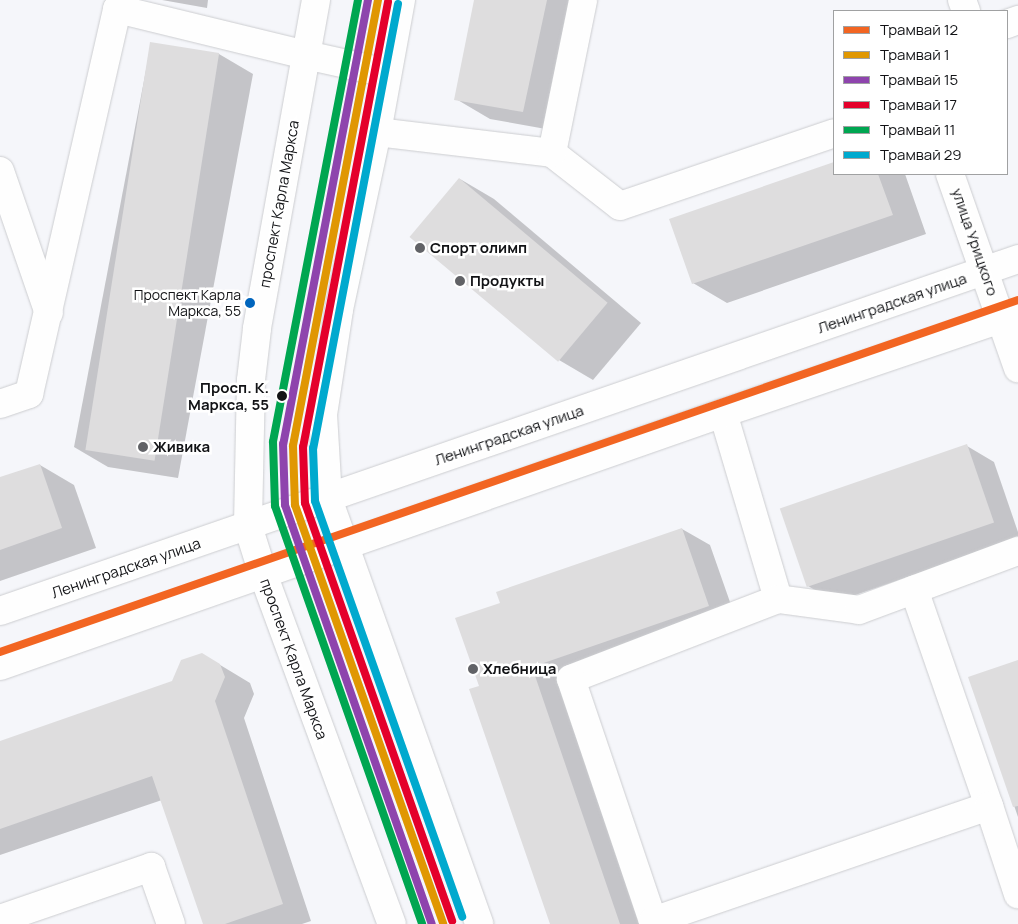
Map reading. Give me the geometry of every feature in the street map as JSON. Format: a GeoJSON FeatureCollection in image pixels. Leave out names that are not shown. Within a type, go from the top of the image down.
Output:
{"type":"FeatureCollection","features":[{"type":"Feature","properties":{"kind":"main road","name":"проспект Карла Маркса"},"geometry":{"type":"LineString","coordinates":[[316,0],[257,329],[252,380],[248,526],[263,574],[392,924]]}},
{"type":"Feature","properties":{"kind":"main road"},"geometry":{"type":"LineString","coordinates":[[401,0],[377,132],[339,310],[323,414],[328,499],[479,924]]}},
{"type":"Feature","properties":{"kind":"main road"},"geometry":{"type":"LineString","coordinates":[[552,153],[583,0]]}},
{"type":"Feature","properties":{"kind":"main road"},"geometry":{"type":"LineString","coordinates":[[0,404],[29,394],[117,9],[387,73]]}},
{"type":"Feature","properties":{"kind":"main road"},"geometry":{"type":"LineString","coordinates":[[377,132],[552,153],[620,206],[833,133]]}},
{"type":"Feature","properties":{"kind":"main road"},"geometry":{"type":"LineString","coordinates":[[0,173],[49,313]]}},
{"type":"Feature","properties":{"kind":"main road","name":"улица Урицкого"},"geometry":{"type":"LineString","coordinates":[[950,175],[985,270],[1010,316],[1018,368]]}},
{"type":"Feature","properties":{"kind":"main road","name":"Ленинградская улица"},"geometry":{"type":"LineString","coordinates":[[0,611],[1018,259]]}},
{"type":"Feature","properties":{"kind":"main road"},"geometry":{"type":"LineString","coordinates":[[0,666],[722,413],[1010,316]]}},
{"type":"Feature","properties":{"kind":"main road"},"geometry":{"type":"LineString","coordinates":[[722,413],[778,599]]}},
{"type":"Feature","properties":{"kind":"main road"},"geometry":{"type":"LineString","coordinates":[[989,806],[654,923],[571,680],[778,599],[859,610],[1018,551]]}},
{"type":"Feature","properties":{"kind":"main road"},"geometry":{"type":"LineString","coordinates":[[914,590],[1018,894]]}},
{"type":"Feature","properties":{"kind":"main road"},"geometry":{"type":"LineString","coordinates":[[0,919],[151,867],[171,924]]}},
{"type":"Feature","properties":{"kind":"building"},"geometry":{"type":"Polygon","coordinates":[[[474,0],[547,0],[523,112],[454,100],[474,0]]]}},
{"type":"Feature","properties":{"kind":"building"},"geometry":{"type":"Polygon","coordinates":[[[150,42],[219,53],[155,461],[85,450],[150,42]]]}},
{"type":"Feature","properties":{"kind":"building"},"geometry":{"type":"Polygon","coordinates":[[[833,162],[833,175],[878,175],[893,215],[692,284],[669,219],[833,162]]]}},
{"type":"Feature","properties":{"kind":"building"},"geometry":{"type":"Polygon","coordinates":[[[459,178],[608,303],[558,362],[410,237],[459,178]]]}},
{"type":"Feature","properties":{"kind":"building"},"geometry":{"type":"Polygon","coordinates":[[[967,444],[994,522],[807,587],[780,508],[967,444]]]}},
{"type":"Feature","properties":{"kind":"building"},"geometry":{"type":"Polygon","coordinates":[[[40,464],[62,528],[0,550],[0,477],[40,464]]]}},
{"type":"Feature","properties":{"kind":"building"},"geometry":{"type":"Polygon","coordinates":[[[682,528],[709,606],[532,667],[620,924],[550,924],[469,689],[479,686],[455,618],[500,603],[496,592],[682,528]]]}},
{"type":"Feature","properties":{"kind":"building"},"geometry":{"type":"Polygon","coordinates":[[[202,653],[220,664],[225,677],[215,701],[283,904],[225,924],[203,924],[152,776],[0,829],[0,741],[172,681],[181,660],[202,653]]]}},
{"type":"Feature","properties":{"kind":"building"},"geometry":{"type":"Polygon","coordinates":[[[1018,660],[1018,806],[1013,807],[968,677],[1018,660]]]}},
{"type":"Feature","properties":{"kind":"tram line","name":"11"},"geometry":{"type":"LineString","coordinates":[[358,0],[273,442],[275,506],[422,924]]}},
{"type":"Feature","properties":{"kind":"tram line","name":"15"},"geometry":{"type":"LineString","coordinates":[[368,0],[283,444],[285,505],[432,924]]}},
{"type":"Feature","properties":{"kind":"tram line","name":"1"},"geometry":{"type":"LineString","coordinates":[[378,0],[293,446],[295,505],[443,924]]}},
{"type":"Feature","properties":{"kind":"tram line","name":"17"},"geometry":{"type":"LineString","coordinates":[[388,2],[303,447],[305,503],[452,921]]}},
{"type":"Feature","properties":{"kind":"tram line","name":"29"},"geometry":{"type":"LineString","coordinates":[[398,4],[313,448],[315,501],[462,917]]}},
{"type":"Feature","properties":{"kind":"tram line","name":"12"},"geometry":{"type":"LineString","coordinates":[[0,652],[1018,300]]}},
{"type":"Feature","properties":{"kind":"place","name":"Спорт олимп"},"geometry":{"type":"Point","coordinates":[420,248]}},
{"type":"Feature","properties":{"kind":"place","name":"Продукты"},"geometry":{"type":"Point","coordinates":[460,281]}},
{"type":"Feature","properties":{"kind":"place","name":"Проспект Карла Маркса, 55"},"geometry":{"type":"Point","coordinates":[250,303]}},
{"type":"Feature","properties":{"kind":"place","name":"Просп. К. Маркса, 55"},"geometry":{"type":"Point","coordinates":[282,396]}},
{"type":"Feature","properties":{"kind":"place","name":"Живика"},"geometry":{"type":"Point","coordinates":[143,447]}},
{"type":"Feature","properties":{"kind":"place","name":"Хлебница"},"geometry":{"type":"Point","coordinates":[473,669]}}]}
